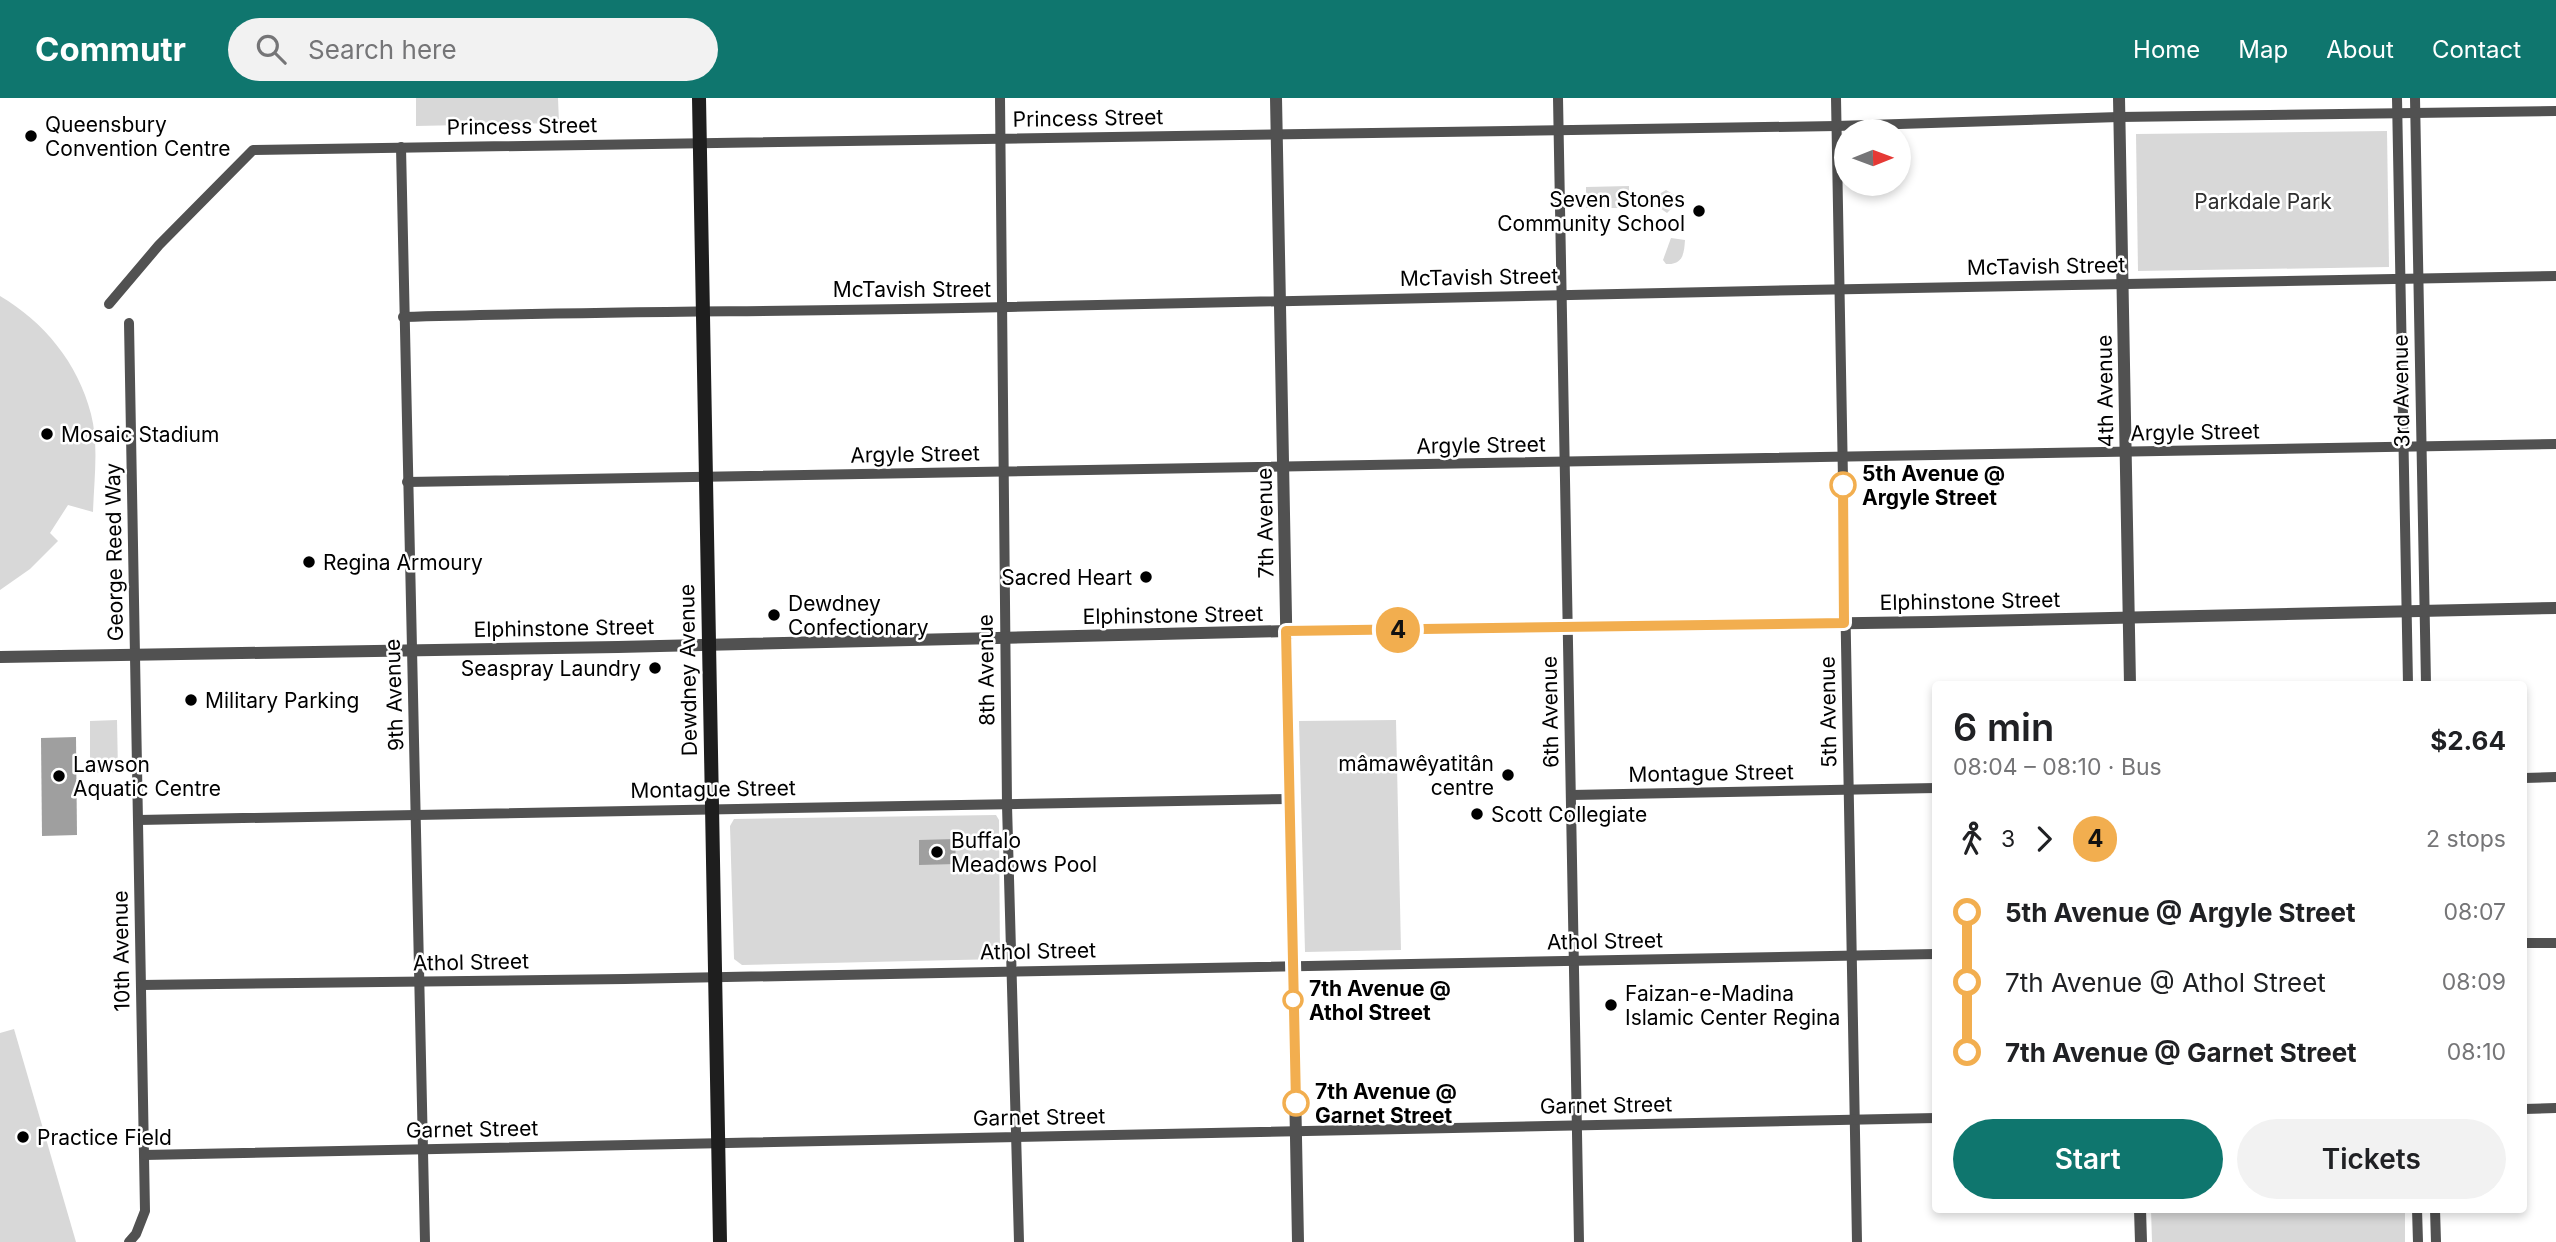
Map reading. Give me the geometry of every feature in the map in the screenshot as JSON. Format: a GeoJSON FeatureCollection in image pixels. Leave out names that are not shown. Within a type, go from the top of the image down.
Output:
{"type":"FeatureCollection","features":[{"type":"Feature","properties":{"kind":"main road","name":"Dewdney Avenue"},"geometry":{"type":"LineString","coordinates":[[699,98],[720,1242]]}},
{"type":"Feature","properties":{"kind":"street","name":"8th Avenue"},"geometry":{"type":"LineString","coordinates":[[1000,98],[1007,805],[1019,1242]]}},
{"type":"Feature","properties":{"kind":"street","name":"7th Avenue"},"geometry":{"type":"LineString","coordinates":[[1276,98],[1298,1242]]}},
{"type":"Feature","properties":{"kind":"street","name":"6th Avenue"},"geometry":{"type":"LineString","coordinates":[[1558,98],[1579,1242]]}},
{"type":"Feature","properties":{"kind":"street","name":"5th Avenue"},"geometry":{"type":"LineString","coordinates":[[1836,98],[1836,119]]}},
{"type":"Feature","properties":{"kind":"street","name":"4th Avenue"},"geometry":{"type":"LineString","coordinates":[[2119,98],[2130,681]]}},
{"type":"Feature","properties":{"kind":"street","name":"3rd Avenue"},"geometry":{"type":"LineString","coordinates":[[2397,98],[2408,681]]}},
{"type":"Feature","properties":{"kind":"street","name":"3rd Avenue"},"geometry":{"type":"LineString","coordinates":[[2415,98],[2426,681]]}},
{"type":"Feature","properties":{"kind":"street","name":"Princess Street"},"geometry":{"type":"LineString","coordinates":[[1911,124],[2119,117],[2556,111]]}},
{"type":"Feature","properties":{"kind":"street","name":"Princess Street"},"geometry":{"type":"LineString","coordinates":[[108,304],[156,248],[253,150],[1834,126]]}},
{"type":"Feature","properties":{"kind":"street","name":"9th Avenue"},"geometry":{"type":"LineString","coordinates":[[401,147],[425,1242]]}},
{"type":"Feature","properties":{"kind":"street","name":"5th Avenue"},"geometry":{"type":"LineString","coordinates":[[1838,196],[1857,1242]]}},
{"type":"Feature","properties":{"kind":"street","name":"McTavish Street"},"geometry":{"type":"LineString","coordinates":[[403,317],[2556,276]]}},
{"type":"Feature","properties":{"kind":"street","name":"George Reed Way"},"geometry":{"type":"LineString","coordinates":[[129,323],[135,654]]}},
{"type":"Feature","properties":{"kind":"street","name":"Argyle Street"},"geometry":{"type":"LineString","coordinates":[[407,482],[2556,444]]}},
{"type":"Feature","properties":{"kind":"street","name":"Elphinstone Street"},"geometry":{"type":"LineString","coordinates":[[0,657],[2556,608]]}},
{"type":"Feature","properties":{"kind":"street","name":"10th Avenue"},"geometry":{"type":"LineString","coordinates":[[129,1242],[136,1234],[145,1211],[135,654]]}},
{"type":"Feature","properties":{"kind":"street"},"geometry":{"type":"LineString","coordinates":[[2527,778],[2556,777]]}},
{"type":"Feature","properties":{"kind":"street","name":"Montague Street"},"geometry":{"type":"LineString","coordinates":[[1571,795],[1932,788]]}},
{"type":"Feature","properties":{"kind":"street","name":"Montague Street"},"geometry":{"type":"LineString","coordinates":[[138,820],[1289,799]]}},
{"type":"Feature","properties":{"kind":"street"},"geometry":{"type":"LineString","coordinates":[[2527,943],[2556,943]]}},
{"type":"Feature","properties":{"kind":"street","name":"Athol Street"},"geometry":{"type":"LineString","coordinates":[[141,985],[1932,954]]}},
{"type":"Feature","properties":{"kind":"street"},"geometry":{"type":"LineString","coordinates":[[2527,1109],[2556,1108]]}},
{"type":"Feature","properties":{"kind":"street","name":"Garnet Street"},"geometry":{"type":"LineString","coordinates":[[144,1155],[1932,1118]]}},
{"type":"Feature","properties":{"kind":"street"},"geometry":{"type":"LineString","coordinates":[[2140,1213],[2141,1242]]}},
{"type":"Feature","properties":{"kind":"street"},"geometry":{"type":"LineString","coordinates":[[2417,1213],[2418,1242]]}},
{"type":"Feature","properties":{"kind":"street"},"geometry":{"type":"LineString","coordinates":[[2435,1213],[2436,1242]]}},
{"type":"Feature","properties":{"kind":"green space"},"geometry":{"type":"Polygon","coordinates":[[[416,98],[558,98],[559,123],[416,126],[416,98]]]}},
{"type":"Feature","properties":{"kind":"green space","name":"Parkdale Park"},"geometry":{"type":"Polygon","coordinates":[[[2387,131],[2389,267],[2138,271],[2136,134],[2387,131]]]}},
{"type":"Feature","properties":{"kind":"green space"},"geometry":{"type":"Polygon","coordinates":[[[1629,186],[1629,208],[1586,208],[1586,187],[1629,186]]]}},
{"type":"Feature","properties":{"kind":"green space"},"geometry":{"type":"Polygon","coordinates":[[[1666,190],[1676,196],[1677,203],[1667,213],[1654,204],[1666,190]]]}},
{"type":"Feature","properties":{"kind":"green space"},"geometry":{"type":"Polygon","coordinates":[[[1671,238],[1685,240],[1684,250],[1679,261],[1666,264],[1663,260],[1671,238]]]}},
{"type":"Feature","properties":{"kind":"green space","name":"Mosaic Stadium"},"geometry":{"type":"Polygon","coordinates":[[[0,296],[45,331],[68,361],[91,414],[95,450],[93,512],[68,505],[50,533],[58,541],[30,569],[0,590],[0,296]]]}},
{"type":"Feature","properties":{"kind":"green space"},"geometry":{"type":"Polygon","coordinates":[[[117,720],[118,772],[90,773],[90,721],[117,720]]]}},
{"type":"Feature","properties":{"kind":"green space"},"geometry":{"type":"Polygon","coordinates":[[[1396,720],[1401,950],[1305,952],[1299,721],[1396,720]]]}},
{"type":"Feature","properties":{"kind":"green space"},"geometry":{"type":"Polygon","coordinates":[[[996,815],[999,820],[1000,959],[742,965],[734,959],[730,826],[734,819],[996,815]]]}},
{"type":"Feature","properties":{"kind":"green space","name":"Practice Field"},"geometry":{"type":"Polygon","coordinates":[[[14,1029],[76,1242],[0,1242],[0,1033],[14,1029]]]}},
{"type":"Feature","properties":{"kind":"green space"},"geometry":{"type":"Polygon","coordinates":[[[2151,1213],[2405,1213],[2405,1242],[2152,1242],[2151,1213]]]}},
{"type":"Feature","properties":{"kind":"shaded area"},"geometry":{"type":"Polygon","coordinates":[[[76,737],[77,835],[42,836],[41,738],[76,737]]]}},
{"type":"Feature","properties":{"kind":"shaded area","name":"Buffalo Meadows Pool"},"geometry":{"type":"Polygon","coordinates":[[[955,839],[956,864],[919,865],[919,840],[955,839]]]}},
{"type":"Feature","properties":{"kind":"bus line","name":"4"},"geometry":{"type":"LineString","coordinates":[[1296,1103],[1286,631],[1844,623],[1843,485]]}},
{"type":"Feature","properties":{"kind":"place","name":"Queensbury Convention Centre"},"geometry":{"type":"Point","coordinates":[31,136]}},
{"type":"Feature","properties":{"kind":"place","name":"Seven Stones Community School"},"geometry":{"type":"Point","coordinates":[1699,211]}},
{"type":"Feature","properties":{"kind":"place","name":"Mosaic Stadium"},"geometry":{"type":"Point","coordinates":[47,434]}},
{"type":"Feature","properties":{"kind":"place","name":"5th Avenue @ Argyle Street"},"geometry":{"type":"Point","coordinates":[1843,485]}},
{"type":"Feature","properties":{"kind":"place","name":"Regina Armoury"},"geometry":{"type":"Point","coordinates":[309,562]}},
{"type":"Feature","properties":{"kind":"place","name":"Sacred Heart"},"geometry":{"type":"Point","coordinates":[1146,577]}},
{"type":"Feature","properties":{"kind":"place","name":"Dewdney Confectionary"},"geometry":{"type":"Point","coordinates":[774,615]}},
{"type":"Feature","properties":{"kind":"place","name":"Seaspray Laundry"},"geometry":{"type":"Point","coordinates":[655,668]}},
{"type":"Feature","properties":{"kind":"place","name":"Military Parking"},"geometry":{"type":"Point","coordinates":[191,700]}},
{"type":"Feature","properties":{"kind":"place","name":"mâmawêyatitân centre"},"geometry":{"type":"Point","coordinates":[1508,775]}},
{"type":"Feature","properties":{"kind":"place","name":"Lawson Aquatic Centre"},"geometry":{"type":"Point","coordinates":[59,776]}},
{"type":"Feature","properties":{"kind":"place","name":"Scott Collegiate"},"geometry":{"type":"Point","coordinates":[1477,814]}},
{"type":"Feature","properties":{"kind":"place","name":"Buffalo Meadows Pool"},"geometry":{"type":"Point","coordinates":[937,852]}},
{"type":"Feature","properties":{"kind":"place","name":"7th Avenue @ Athol Street"},"geometry":{"type":"Point","coordinates":[1293,1000]}},
{"type":"Feature","properties":{"kind":"place","name":"Faizan-e-Madina Islamic Center Regina"},"geometry":{"type":"Point","coordinates":[1611,1005]}},
{"type":"Feature","properties":{"kind":"place","name":"7th Avenue @ Garnet Street"},"geometry":{"type":"Point","coordinates":[1296,1103]}},
{"type":"Feature","properties":{"kind":"place","name":"Practice Field"},"geometry":{"type":"Point","coordinates":[23,1137]}}]}
